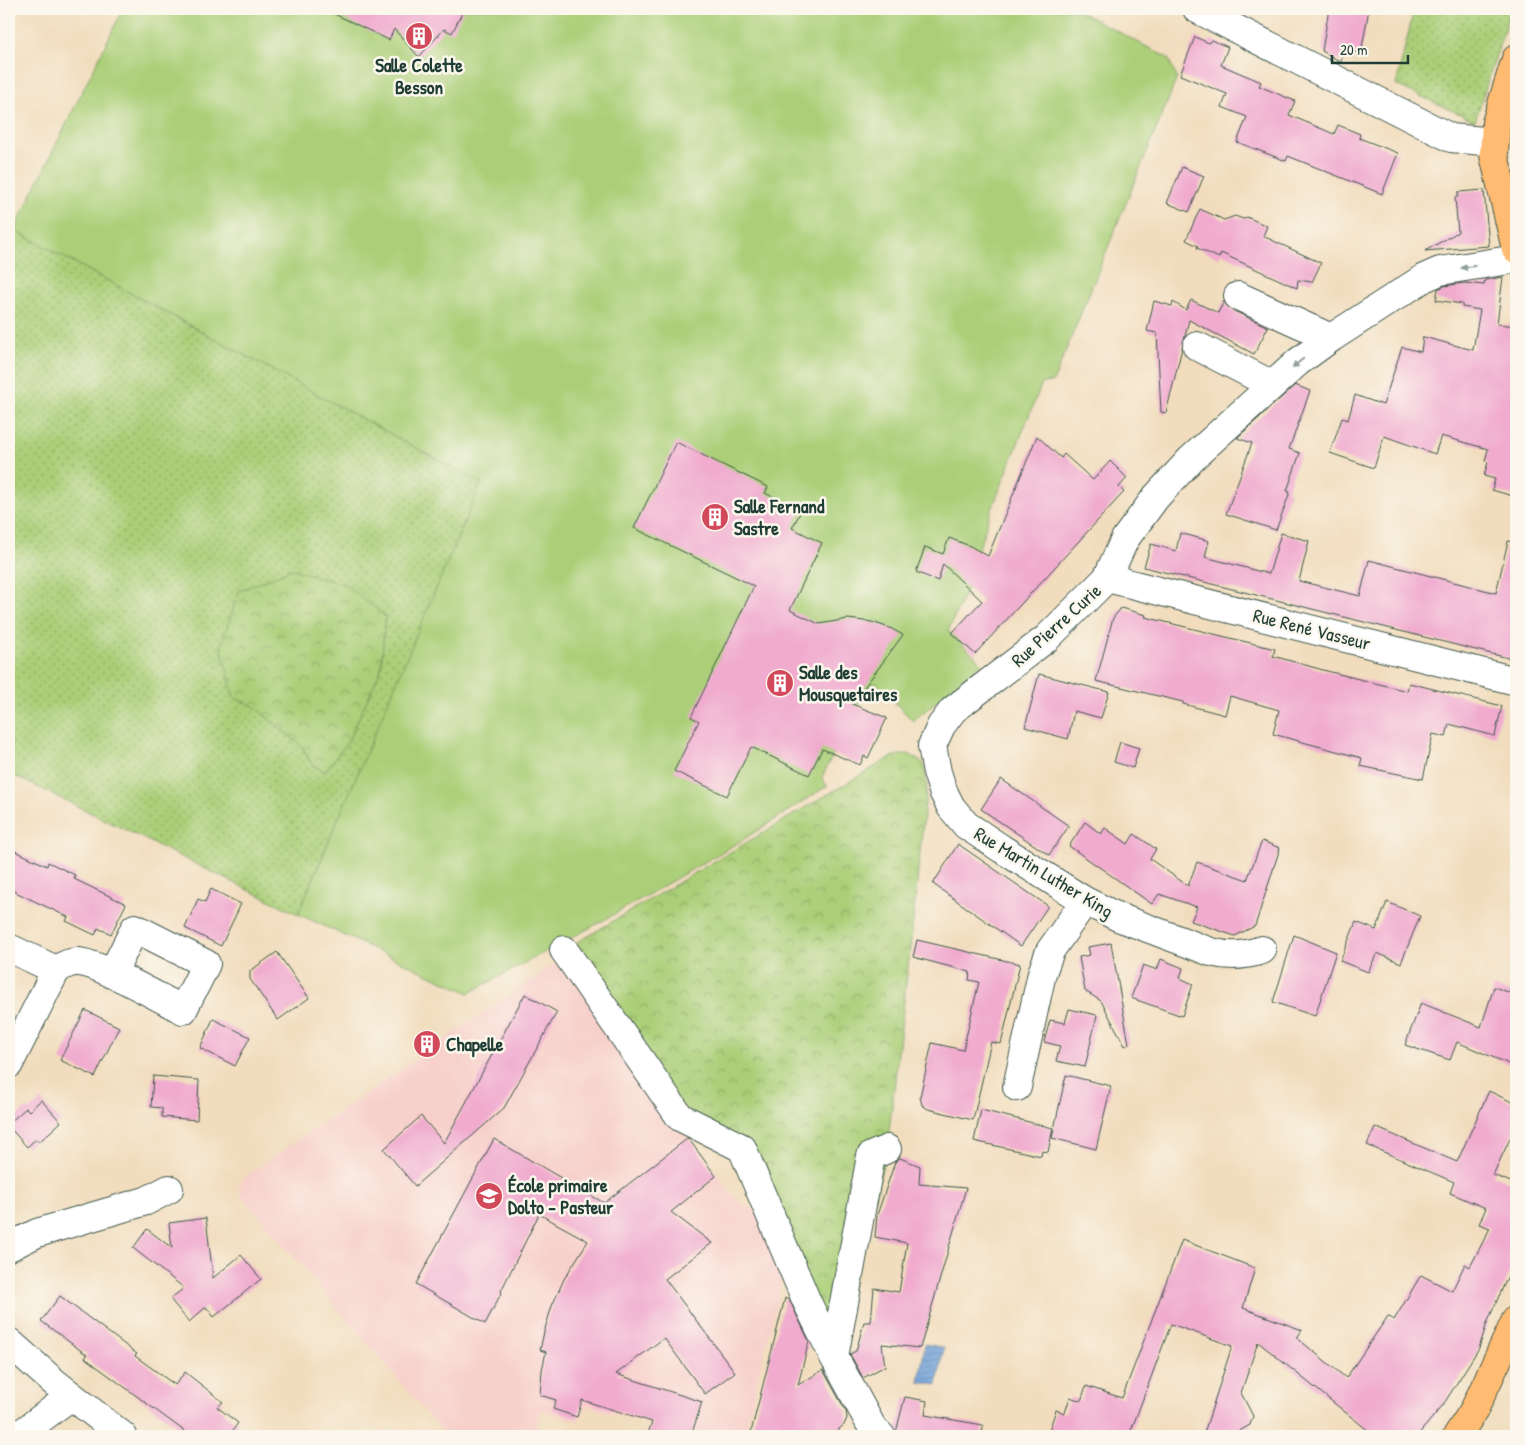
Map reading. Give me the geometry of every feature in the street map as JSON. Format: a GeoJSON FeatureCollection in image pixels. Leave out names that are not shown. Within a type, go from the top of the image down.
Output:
{"type":"FeatureCollection","features":[{"type":"Feature","properties":{"kind":"main road"},"geometry":{"type":"LineString","coordinates":[[1516,59],[1498,115],[1494,142],[1494,155],[1507,178],[1516,249]]}},
{"type":"Feature","properties":{"kind":"main road"},"geometry":{"type":"LineString","coordinates":[[1457,1436],[1474,1410],[1516,1320]]}},
{"type":"Feature","properties":{"kind":"street"},"geometry":{"type":"LineString","coordinates":[[1197,9],[1450,138],[1494,142]]}},
{"type":"Feature","properties":{"kind":"street","name":"Rue Pierre Curie"},"geometry":{"type":"LineString","coordinates":[[932,746],[941,726],[953,710],[1047,638],[1107,578],[1125,539],[1156,497],[1191,459],[1252,406],[1298,362],[1331,338],[1424,278],[1440,271],[1516,259]]}},
{"type":"Feature","properties":{"kind":"street"},"geometry":{"type":"LineString","coordinates":[[1238,296],[1331,338]]}},
{"type":"Feature","properties":{"kind":"street"},"geometry":{"type":"LineString","coordinates":[[1197,346],[1272,386]]}},
{"type":"Feature","properties":{"kind":"street","name":"Rue René Vasseur"},"geometry":{"type":"LineString","coordinates":[[1107,578],[1516,681]]}},
{"type":"Feature","properties":{"kind":"street","name":"Rue Martin Luther King"},"geometry":{"type":"LineString","coordinates":[[932,746],[943,791],[951,807],[966,825],[1085,901],[1118,917],[1224,956],[1237,956],[1262,950]]}},
{"type":"Feature","properties":{"kind":"street"},"geometry":{"type":"LineString","coordinates":[[1017,1087],[1042,973],[1050,951],[1085,901]]}},
{"type":"Feature","properties":{"kind":"street"},"geometry":{"type":"LineString","coordinates":[[9,948],[56,970]]}},
{"type":"Feature","properties":{"kind":"street"},"geometry":{"type":"LineString","coordinates":[[564,950],[680,1117],[742,1148],[807,1302],[872,1427],[881,1436]]}},
{"type":"Feature","properties":{"kind":"street"},"geometry":{"type":"LineString","coordinates":[[9,1064],[56,970],[71,962],[79,961],[112,974]]}},
{"type":"Feature","properties":{"kind":"street"},"geometry":{"type":"LineString","coordinates":[[834,1357],[871,1156],[887,1149]]}},
{"type":"Feature","properties":{"kind":"street"},"geometry":{"type":"LineString","coordinates":[[9,1247],[37,1233],[146,1201],[170,1189]]}},
{"type":"Feature","properties":{"kind":"street"},"geometry":{"type":"LineString","coordinates":[[9,1342],[71,1396],[123,1436]]}},
{"type":"Feature","properties":{"kind":"street"},"geometry":{"type":"LineString","coordinates":[[18,1436],[71,1396]]}},
{"type":"Feature","properties":{"kind":"shaded area","name":"École primaire Dolto - Pasteur"},"geometry":{"type":"Polygon","coordinates":[[[562,959],[683,1130],[738,1201],[765,1215],[785,1268],[744,1436],[692,1436],[587,1406],[579,1421],[541,1410],[534,1436],[446,1436],[238,1191],[243,1178],[562,959]]]}},
{"type":"Feature","properties":{"kind":"green space"},"geometry":{"type":"Polygon","coordinates":[[[123,9],[1075,9],[1168,58],[1177,78],[1053,382],[1042,383],[988,519],[966,591],[948,631],[982,663],[913,721],[876,683],[864,692],[822,777],[827,786],[741,841],[606,919],[469,993],[298,914],[481,483],[14,230],[123,9]]]}},
{"type":"Feature","properties":{"kind":"green space"},"geometry":{"type":"Polygon","coordinates":[[[1414,9],[1511,9],[1475,121],[1396,85],[1414,9]]]}},
{"type":"Feature","properties":{"kind":"green space"},"geometry":{"type":"Polygon","coordinates":[[[14,230],[482,483],[298,914],[9,773],[9,242],[14,230]]]}},
{"type":"Feature","properties":{"kind":"green space"},"geometry":{"type":"Polygon","coordinates":[[[292,569],[346,585],[385,616],[381,669],[348,742],[325,771],[312,765],[301,745],[252,705],[234,698],[221,646],[239,591],[292,569]]]}},
{"type":"Feature","properties":{"kind":"green space"},"geometry":{"type":"Polygon","coordinates":[[[909,754],[924,764],[927,784],[887,1149],[834,1357],[742,1148],[680,1117],[564,950],[893,756],[909,754]]]}},
{"type":"Feature","properties":{"kind":"water"},"geometry":{"type":"Polygon","coordinates":[[[925,1344],[944,1348],[937,1385],[919,1382],[925,1344]]]}},
{"type":"Feature","properties":{"kind":"building","name":"Salle Colette Besson"},"geometry":{"type":"Polygon","coordinates":[[[324,9],[464,9],[452,33],[444,29],[419,57],[394,29],[389,40],[324,9]]]}},
{"type":"Feature","properties":{"kind":"building"},"geometry":{"type":"Polygon","coordinates":[[[1329,9],[1369,9],[1361,53],[1344,50],[1341,62],[1322,51],[1329,9]]]}},
{"type":"Feature","properties":{"kind":"building"},"geometry":{"type":"Polygon","coordinates":[[[1195,37],[1209,43],[1211,40],[1228,47],[1221,65],[1261,82],[1259,86],[1295,101],[1289,115],[1334,134],[1338,125],[1360,134],[1359,138],[1398,153],[1382,194],[1288,156],[1286,161],[1237,142],[1247,117],[1222,107],[1227,94],[1180,75],[1195,37]]]}},
{"type":"Feature","properties":{"kind":"building"},"geometry":{"type":"Polygon","coordinates":[[[1182,167],[1204,176],[1189,212],[1167,203],[1182,167]]]}},
{"type":"Feature","properties":{"kind":"building"},"geometry":{"type":"Polygon","coordinates":[[[1484,190],[1489,246],[1425,251],[1458,232],[1455,197],[1458,197],[1458,192],[1484,190]]]}},
{"type":"Feature","properties":{"kind":"building"},"geometry":{"type":"Polygon","coordinates":[[[1200,209],[1224,220],[1235,216],[1243,219],[1247,217],[1267,226],[1263,236],[1321,263],[1312,282],[1298,280],[1297,288],[1221,253],[1219,258],[1197,248],[1198,246],[1186,240],[1200,209]]]}},
{"type":"Feature","properties":{"kind":"building"},"geometry":{"type":"Polygon","coordinates":[[[1503,277],[1497,324],[1516,326],[1516,497],[1492,490],[1495,479],[1484,476],[1488,462],[1485,461],[1488,449],[1441,436],[1435,454],[1384,436],[1374,468],[1330,453],[1342,418],[1348,420],[1355,395],[1383,405],[1402,347],[1421,352],[1423,337],[1473,350],[1480,310],[1462,307],[1462,304],[1436,300],[1438,289],[1444,286],[1464,283],[1484,285],[1485,280],[1503,277]]]}},
{"type":"Feature","properties":{"kind":"building"},"geometry":{"type":"Polygon","coordinates":[[[1191,300],[1218,313],[1224,301],[1232,310],[1268,327],[1254,354],[1189,320],[1166,413],[1161,412],[1157,333],[1147,331],[1154,301],[1172,306],[1173,302],[1186,310],[1191,300]]]}},
{"type":"Feature","properties":{"kind":"building"},"geometry":{"type":"Polygon","coordinates":[[[1295,385],[1310,391],[1289,449],[1300,453],[1287,491],[1290,492],[1276,530],[1226,514],[1252,443],[1237,438],[1295,385]]]}},
{"type":"Feature","properties":{"kind":"building"},"geometry":{"type":"Polygon","coordinates":[[[1037,436],[1061,458],[1064,454],[1093,480],[1110,461],[1127,478],[1119,487],[1124,492],[975,654],[952,633],[982,601],[943,564],[938,581],[916,572],[925,547],[943,554],[949,538],[970,546],[988,556],[1037,436]]]}},
{"type":"Feature","properties":{"kind":"building"},"geometry":{"type":"Polygon","coordinates":[[[676,442],[768,487],[765,493],[801,511],[792,528],[822,543],[790,610],[819,624],[848,619],[872,622],[903,635],[852,704],[887,718],[868,758],[864,756],[860,765],[822,749],[809,775],[751,747],[727,796],[674,771],[699,721],[691,717],[754,586],[634,528],[676,442]]]}},
{"type":"Feature","properties":{"kind":"building"},"geometry":{"type":"Polygon","coordinates":[[[1180,533],[1209,541],[1205,557],[1269,574],[1281,533],[1309,541],[1299,581],[1360,596],[1369,560],[1496,593],[1508,541],[1516,542],[1516,660],[1144,567],[1151,544],[1176,551],[1180,533]]]}},
{"type":"Feature","properties":{"kind":"building"},"geometry":{"type":"Polygon","coordinates":[[[1121,608],[1146,615],[1145,617],[1275,649],[1273,656],[1323,670],[1407,691],[1409,683],[1502,706],[1495,736],[1449,724],[1446,737],[1433,734],[1423,779],[1360,766],[1362,758],[1273,734],[1279,710],[1230,696],[1225,715],[1183,704],[1183,702],[1096,681],[1113,618],[1121,608]]]}},
{"type":"Feature","properties":{"kind":"building"},"geometry":{"type":"Polygon","coordinates":[[[1039,674],[1109,692],[1101,718],[1074,711],[1068,739],[1025,727],[1039,674]]]}},
{"type":"Feature","properties":{"kind":"building"},"geometry":{"type":"Polygon","coordinates":[[[1120,742],[1139,748],[1133,768],[1114,762],[1120,742]]]}},
{"type":"Feature","properties":{"kind":"building"},"geometry":{"type":"Polygon","coordinates":[[[1001,779],[1069,826],[1049,855],[981,809],[1001,779]]]}},
{"type":"Feature","properties":{"kind":"building"},"geometry":{"type":"Polygon","coordinates":[[[1085,822],[1101,834],[1105,828],[1128,844],[1134,834],[1156,849],[1150,859],[1188,886],[1197,862],[1247,880],[1262,841],[1280,848],[1255,926],[1235,936],[1191,921],[1197,907],[1159,894],[1152,904],[1069,846],[1085,822]]]}},
{"type":"Feature","properties":{"kind":"building"},"geometry":{"type":"Polygon","coordinates":[[[958,844],[1048,906],[1021,946],[933,884],[958,844]]]}},
{"type":"Feature","properties":{"kind":"building"},"geometry":{"type":"Polygon","coordinates":[[[9,848],[47,866],[48,862],[75,875],[74,879],[126,904],[111,934],[98,928],[95,935],[66,921],[68,917],[9,889],[9,848]]]}},
{"type":"Feature","properties":{"kind":"building"},"geometry":{"type":"Polygon","coordinates":[[[211,889],[241,904],[221,946],[185,928],[198,899],[205,902],[211,889]]]}},
{"type":"Feature","properties":{"kind":"building"},"geometry":{"type":"Polygon","coordinates":[[[1387,902],[1420,916],[1401,963],[1377,953],[1368,972],[1340,961],[1356,922],[1376,930],[1387,902]]]}},
{"type":"Feature","properties":{"kind":"building"},"geometry":{"type":"Polygon","coordinates":[[[1294,935],[1336,952],[1315,1016],[1273,1002],[1294,935]]]}},
{"type":"Feature","properties":{"kind":"building"},"geometry":{"type":"Polygon","coordinates":[[[917,940],[1020,964],[1001,1044],[991,1042],[973,1120],[928,1109],[922,1105],[920,1097],[932,1043],[963,1050],[979,982],[969,980],[970,972],[913,957],[917,940]]]}},
{"type":"Feature","properties":{"kind":"building"},"geometry":{"type":"Polygon","coordinates":[[[1111,943],[1129,1044],[1125,1046],[1101,1001],[1085,991],[1079,957],[1090,955],[1088,947],[1111,943]]]}},
{"type":"Feature","properties":{"kind":"building"},"geometry":{"type":"Polygon","coordinates":[[[277,952],[309,998],[278,1020],[250,979],[250,971],[277,952]]]}},
{"type":"Feature","properties":{"kind":"building"},"geometry":{"type":"Polygon","coordinates":[[[1161,959],[1183,968],[1180,978],[1193,984],[1182,1016],[1131,998],[1143,965],[1157,970],[1161,959]]]}},
{"type":"Feature","properties":{"kind":"building"},"geometry":{"type":"Polygon","coordinates":[[[1494,987],[1516,995],[1516,1067],[1457,1042],[1450,1060],[1405,1045],[1421,1003],[1481,1027],[1494,987]]]}},
{"type":"Feature","properties":{"kind":"building"},"geometry":{"type":"Polygon","coordinates":[[[525,994],[557,1012],[504,1108],[415,1186],[384,1149],[421,1116],[444,1143],[525,994]]]}},
{"type":"Feature","properties":{"kind":"building"},"geometry":{"type":"Polygon","coordinates":[[[1069,1009],[1097,1015],[1085,1067],[1056,1061],[1060,1046],[1044,1042],[1050,1020],[1065,1023],[1069,1009]]]}},
{"type":"Feature","properties":{"kind":"building"},"geometry":{"type":"Polygon","coordinates":[[[85,1010],[119,1027],[95,1077],[60,1060],[85,1010]]]}},
{"type":"Feature","properties":{"kind":"building"},"geometry":{"type":"Polygon","coordinates":[[[213,1019],[250,1037],[235,1066],[200,1048],[213,1019]]]}},
{"type":"Feature","properties":{"kind":"building"},"geometry":{"type":"Polygon","coordinates":[[[1066,1075],[1111,1086],[1096,1149],[1052,1138],[1066,1075]]]}},
{"type":"Feature","properties":{"kind":"building"},"geometry":{"type":"Polygon","coordinates":[[[153,1076],[199,1080],[197,1120],[162,1117],[162,1108],[151,1107],[153,1076]]]}},
{"type":"Feature","properties":{"kind":"building"},"geometry":{"type":"Polygon","coordinates":[[[1489,1091],[1516,1104],[1516,1126],[1493,1175],[1516,1184],[1516,1258],[1487,1323],[1479,1348],[1443,1405],[1417,1436],[1375,1436],[1258,1342],[1241,1393],[1253,1416],[1250,1425],[1230,1436],[1203,1436],[1232,1346],[1171,1324],[1129,1436],[1047,1436],[1056,1410],[1065,1413],[1070,1397],[1081,1401],[1086,1386],[1122,1398],[1182,1240],[1255,1268],[1243,1308],[1302,1330],[1297,1338],[1346,1378],[1388,1316],[1394,1320],[1421,1275],[1452,1291],[1465,1264],[1470,1267],[1490,1228],[1479,1224],[1486,1208],[1450,1193],[1454,1182],[1367,1145],[1375,1127],[1457,1162],[1489,1091]]]}},
{"type":"Feature","properties":{"kind":"building"},"geometry":{"type":"Polygon","coordinates":[[[41,1100],[61,1122],[39,1142],[36,1139],[27,1147],[9,1127],[9,1123],[26,1108],[29,1111],[41,1100]]]}},
{"type":"Feature","properties":{"kind":"building"},"geometry":{"type":"Polygon","coordinates":[[[981,1110],[1053,1128],[1048,1152],[1042,1151],[1041,1156],[974,1141],[981,1110]]]}},
{"type":"Feature","properties":{"kind":"building"},"geometry":{"type":"Polygon","coordinates":[[[688,1138],[716,1176],[671,1212],[712,1243],[665,1279],[735,1372],[705,1394],[664,1338],[616,1374],[702,1402],[691,1436],[647,1436],[652,1422],[582,1400],[577,1417],[553,1409],[556,1400],[540,1395],[546,1352],[540,1350],[552,1306],[564,1279],[588,1241],[539,1214],[485,1324],[416,1284],[494,1139],[604,1203],[688,1138]]]}},
{"type":"Feature","properties":{"kind":"building"},"geometry":{"type":"Polygon","coordinates":[[[900,1158],[920,1166],[919,1184],[966,1188],[920,1348],[882,1344],[885,1366],[863,1378],[850,1354],[856,1351],[864,1322],[871,1322],[874,1288],[899,1292],[907,1243],[875,1237],[877,1215],[895,1162],[900,1158]]]}},
{"type":"Feature","properties":{"kind":"building"},"geometry":{"type":"Polygon","coordinates":[[[206,1218],[213,1278],[241,1255],[261,1279],[214,1317],[206,1307],[189,1322],[170,1299],[184,1288],[133,1248],[147,1229],[172,1248],[169,1223],[206,1218]]]}},
{"type":"Feature","properties":{"kind":"building"},"geometry":{"type":"Polygon","coordinates":[[[60,1296],[137,1354],[135,1356],[175,1385],[185,1372],[223,1402],[217,1407],[238,1423],[229,1436],[191,1436],[85,1358],[87,1355],[41,1321],[60,1296]]]}},
{"type":"Feature","properties":{"kind":"building"},"geometry":{"type":"Polygon","coordinates":[[[785,1298],[790,1301],[809,1341],[798,1385],[823,1370],[846,1411],[847,1418],[844,1425],[839,1429],[838,1436],[750,1436],[785,1298]]]}},
{"type":"Feature","properties":{"kind":"building"},"geometry":{"type":"Polygon","coordinates":[[[905,1397],[927,1401],[925,1415],[983,1425],[982,1436],[923,1436],[896,1432],[905,1397]]]}},
{"type":"Feature","properties":{"kind":"place","name":"Salle Colette Besson"},"geometry":{"type":"Point","coordinates":[419,36]}},
{"type":"Feature","properties":{"kind":"place","name":"Salle Fernand Sastre"},"geometry":{"type":"Point","coordinates":[715,517]}},
{"type":"Feature","properties":{"kind":"place","name":"Salle des Mousquetaires"},"geometry":{"type":"Point","coordinates":[780,683]}},
{"type":"Feature","properties":{"kind":"place","name":"Chapelle"},"geometry":{"type":"Point","coordinates":[427,1044]}},
{"type":"Feature","properties":{"kind":"place","name":"École primaire Dolto - Pasteur"},"geometry":{"type":"Point","coordinates":[489,1196]}}]}
